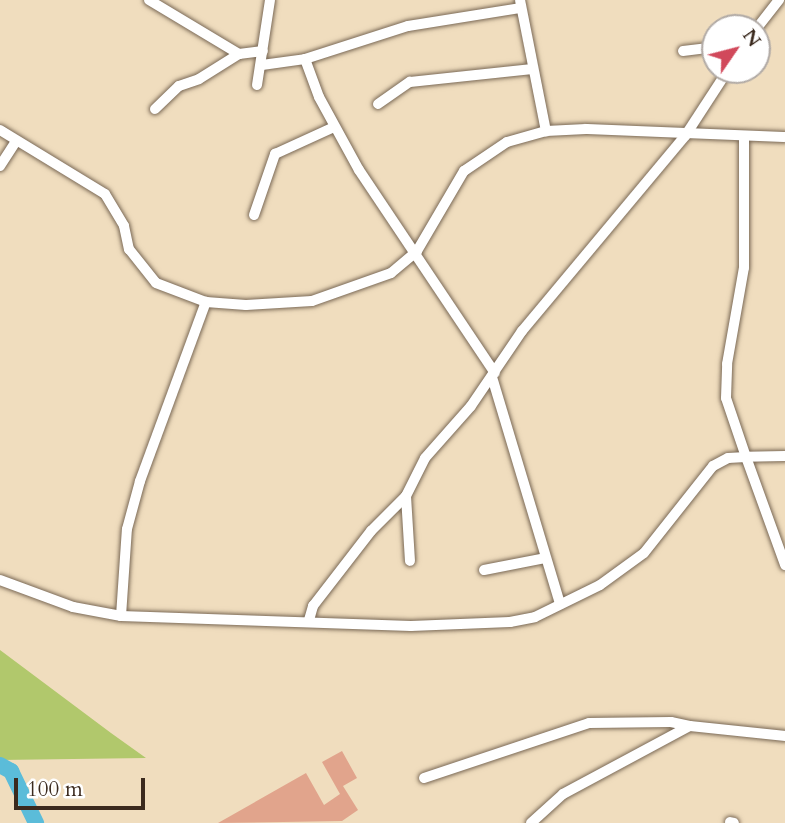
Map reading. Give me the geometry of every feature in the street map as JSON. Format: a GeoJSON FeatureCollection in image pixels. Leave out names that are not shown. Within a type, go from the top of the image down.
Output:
{"type":"FeatureCollection","features":[{"type":"Feature","properties":{"kind":"street"},"geometry":{"type":"LineString","coordinates":[[149,0],[239,54]]}},
{"type":"Feature","properties":{"kind":"street"},"geometry":{"type":"LineString","coordinates":[[257,85],[270,0]]}},
{"type":"Feature","properties":{"kind":"street"},"geometry":{"type":"LineString","coordinates":[[768,14],[779,0]]}},
{"type":"Feature","properties":{"kind":"street"},"geometry":{"type":"LineString","coordinates":[[262,65],[304,59],[408,26],[520,4],[546,131]]}},
{"type":"Feature","properties":{"kind":"street"},"geometry":{"type":"LineString","coordinates":[[683,51],[701,49]]}},
{"type":"Feature","properties":{"kind":"street"},"geometry":{"type":"LineString","coordinates":[[155,109],[179,86],[199,79],[239,54],[263,51]]}},
{"type":"Feature","properties":{"kind":"street"},"geometry":{"type":"LineString","coordinates":[[304,59],[334,127],[386,212],[417,251],[494,375],[560,604]]}},
{"type":"Feature","properties":{"kind":"street"},"geometry":{"type":"LineString","coordinates":[[378,104],[410,82],[532,69]]}},
{"type":"Feature","properties":{"kind":"street"},"geometry":{"type":"LineString","coordinates":[[309,620],[313,606],[371,531],[406,496],[425,458],[494,375],[523,331],[685,136],[719,84]]}},
{"type":"Feature","properties":{"kind":"street"},"geometry":{"type":"LineString","coordinates":[[254,215],[275,154],[334,127]]}},
{"type":"Feature","properties":{"kind":"street"},"geometry":{"type":"LineString","coordinates":[[0,130],[105,194],[124,226],[129,249],[156,283],[206,303],[279,306],[312,301],[373,282],[417,251],[464,171],[477,159],[507,142],[546,131],[586,129],[685,136],[785,137]]}},
{"type":"Feature","properties":{"kind":"street"},"geometry":{"type":"LineString","coordinates":[[744,136],[744,268],[727,364],[726,398],[785,565]]}},
{"type":"Feature","properties":{"kind":"street"},"geometry":{"type":"LineString","coordinates":[[0,166],[16,141]]}},
{"type":"Feature","properties":{"kind":"street"},"geometry":{"type":"LineString","coordinates":[[121,617],[127,529],[139,481],[206,303]]}},
{"type":"Feature","properties":{"kind":"street"},"geometry":{"type":"LineString","coordinates":[[2,579],[73,607],[121,617],[309,620],[399,626],[497,624],[535,617],[600,585],[643,552],[713,466],[728,458],[785,456]]}},
{"type":"Feature","properties":{"kind":"street"},"geometry":{"type":"LineString","coordinates":[[406,496],[410,561]]}},
{"type":"Feature","properties":{"kind":"street"},"geometry":{"type":"LineString","coordinates":[[484,570],[545,558]]}},
{"type":"Feature","properties":{"kind":"street"},"geometry":{"type":"LineString","coordinates":[[424,778],[590,723],[671,722],[785,736]]}},
{"type":"Feature","properties":{"kind":"street"},"geometry":{"type":"LineString","coordinates":[[531,823],[563,794],[690,726]]}},
{"type":"Feature","properties":{"kind":"green space"},"geometry":{"type":"Polygon","coordinates":[[[0,650],[111,733],[146,758],[0,760],[0,650]]]}},
{"type":"Feature","properties":{"kind":"building"},"geometry":{"type":"Polygon","coordinates":[[[342,751],[357,778],[343,786],[358,810],[342,821],[218,823],[306,773],[324,805],[340,794],[322,762],[342,751]]]}},
{"type":"Feature","properties":{"kind":"waterway"},"geometry":{"type":"LineString","coordinates":[[0,765],[11,771],[36,823]]}}]}
